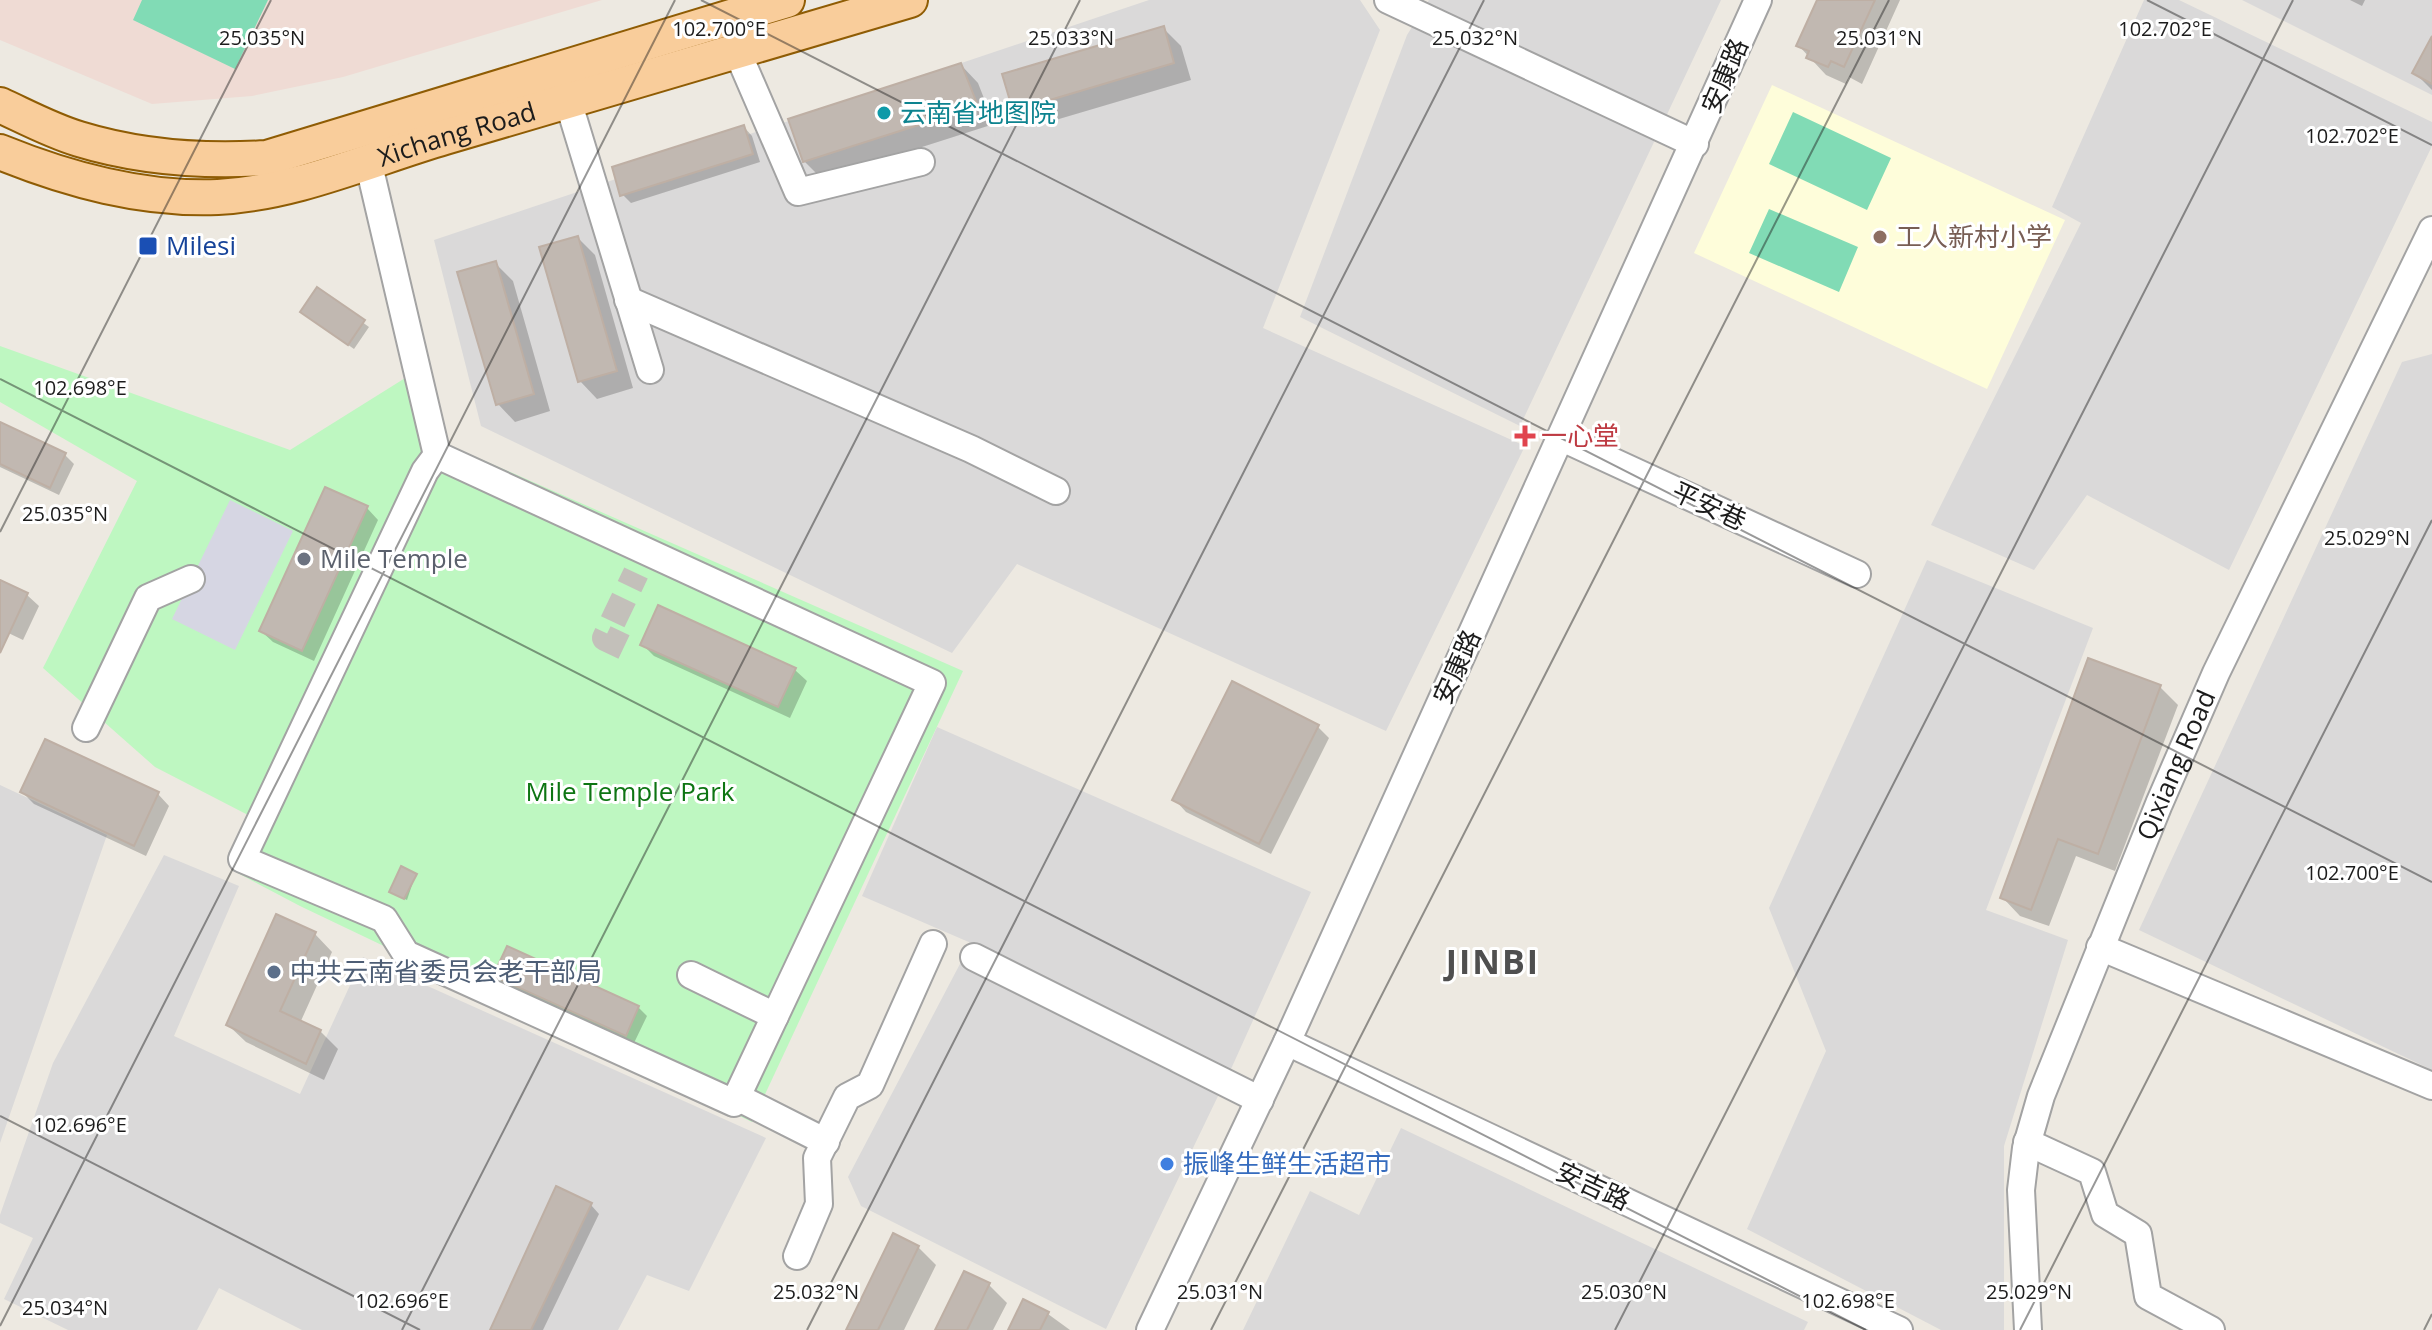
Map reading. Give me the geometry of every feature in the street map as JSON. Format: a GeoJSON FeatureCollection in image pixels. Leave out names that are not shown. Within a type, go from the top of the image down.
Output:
{"type":"FeatureCollection","features":[{"type":"Feature","properties":{"kind":"main road","name":"Xichang Road"},"geometry":{"type":"LineString","coordinates":[[0,105],[77,139],[131,152],[202,162],[267,158],[787,0]]}},
{"type":"Feature","properties":{"kind":"main road","name":"Xichang Road"},"geometry":{"type":"LineString","coordinates":[[0,152],[51,172],[140,193],[216,197],[278,191],[368,161],[910,0]]}},
{"type":"Feature","properties":{"kind":"street"},"geometry":{"type":"LineString","coordinates":[[1388,0],[1695,144]]}},
{"type":"Feature","properties":{"kind":"street","name":"安康路"},"geometry":{"type":"LineString","coordinates":[[1150,1330],[1287,1042],[1758,0]]}},
{"type":"Feature","properties":{"kind":"street"},"geometry":{"type":"LineString","coordinates":[[737,51],[798,192],[921,162]]}},
{"type":"Feature","properties":{"kind":"street"},"geometry":{"type":"LineString","coordinates":[[568,101],[650,370]]}},
{"type":"Feature","properties":{"kind":"street"},"geometry":{"type":"LineString","coordinates":[[368,161],[437,455],[641,563],[932,683],[734,1103],[406,954],[384,919],[242,859],[425,471],[437,455]]}},
{"type":"Feature","properties":{"kind":"street","name":"Qixiang Road"},"geometry":{"type":"LineString","coordinates":[[2028,1330],[2021,1190],[2027,1142],[2041,1096],[2100,947],[2216,673],[2432,230]]}},
{"type":"Feature","properties":{"kind":"street"},"geometry":{"type":"LineString","coordinates":[[628,300],[971,449],[1056,491]]}},
{"type":"Feature","properties":{"kind":"street","name":"平安巷"},"geometry":{"type":"LineString","coordinates":[[1562,438],[1857,574]]}},
{"type":"Feature","properties":{"kind":"street"},"geometry":{"type":"LineString","coordinates":[[86,728],[148,598],[191,579]]}},
{"type":"Feature","properties":{"kind":"street"},"geometry":{"type":"LineString","coordinates":[[797,1256],[819,1204],[817,1158],[847,1097],[870,1085],[933,944]]}},
{"type":"Feature","properties":{"kind":"street"},"geometry":{"type":"LineString","coordinates":[[2100,947],[2432,1086]]}},
{"type":"Feature","properties":{"kind":"street"},"geometry":{"type":"LineString","coordinates":[[974,957],[1260,1100]]}},
{"type":"Feature","properties":{"kind":"street"},"geometry":{"type":"LineString","coordinates":[[691,975],[775,1016]]}},
{"type":"Feature","properties":{"kind":"street","name":"安吉路"},"geometry":{"type":"LineString","coordinates":[[1287,1042],[1899,1330]]}},
{"type":"Feature","properties":{"kind":"street"},"geometry":{"type":"LineString","coordinates":[[737,1097],[826,1142]]}},
{"type":"Feature","properties":{"kind":"street"},"geometry":{"type":"LineString","coordinates":[[2027,1142],[2092,1172],[2105,1214],[2138,1234],[2148,1296],[2211,1330]]}},
{"type":"Feature","properties":{"kind":"shaded area"},"geometry":{"type":"Polygon","coordinates":[[[0,0],[602,0],[343,77],[252,96],[152,104],[0,40],[0,0]]]}},
{"type":"Feature","properties":{"kind":"shaded area"},"geometry":{"type":"Polygon","coordinates":[[[1149,0],[1360,0],[1380,30],[1263,328],[1525,446],[1386,731],[1017,564],[952,653],[481,426],[434,240],[1149,0]]]}},
{"type":"Feature","properties":{"kind":"shaded area"},"geometry":{"type":"Polygon","coordinates":[[[1429,0],[1721,0],[1520,426],[1300,317],[1407,35],[1429,0]]]}},
{"type":"Feature","properties":{"kind":"shaded area"},"geometry":{"type":"Polygon","coordinates":[[[2144,0],[2179,0],[2432,122],[2432,146],[2229,570],[2087,495],[2034,570],[1931,525],[2081,223],[2052,207],[2144,0]]]}},
{"type":"Feature","properties":{"kind":"shaded area"},"geometry":{"type":"Polygon","coordinates":[[[2242,0],[2432,0],[2432,95],[2242,0]]]}},
{"type":"Feature","properties":{"kind":"shaded area","name":"工人新村小学"},"geometry":{"type":"Polygon","coordinates":[[[1772,85],[2065,220],[1987,389],[1694,253],[1772,85]]]}},
{"type":"Feature","properties":{"kind":"shaded area"},"geometry":{"type":"Polygon","coordinates":[[[2432,354],[2432,1070],[2139,930],[2402,362],[2432,354]]]}},
{"type":"Feature","properties":{"kind":"shaded area"},"geometry":{"type":"Polygon","coordinates":[[[230,500],[293,531],[235,650],[172,619],[230,500]]]}},
{"type":"Feature","properties":{"kind":"shaded area"},"geometry":{"type":"Polygon","coordinates":[[[1927,560],[2093,628],[1986,910],[2068,940],[2004,1146],[2004,1330],[1941,1330],[1747,1229],[1826,1051],[1769,908],[1927,560]]]}},
{"type":"Feature","properties":{"kind":"shaded area"},"geometry":{"type":"Polygon","coordinates":[[[937,727],[1311,892],[1231,1069],[1106,1329],[861,1206],[848,1177],[971,943],[862,896],[937,727]]]}},
{"type":"Feature","properties":{"kind":"shaded area"},"geometry":{"type":"Polygon","coordinates":[[[0,785],[107,835],[0,1143],[0,785]]]}},
{"type":"Feature","properties":{"kind":"shaded area"},"geometry":{"type":"Polygon","coordinates":[[[164,855],[239,886],[174,1036],[300,1094],[363,957],[766,1138],[689,1291],[647,1275],[618,1330],[302,1330],[219,1288],[197,1330],[68,1330],[4,1299],[33,1238],[0,1223],[0,1215],[53,1063],[164,855]]]}},
{"type":"Feature","properties":{"kind":"shaded area"},"geometry":{"type":"Polygon","coordinates":[[[1401,1128],[1808,1322],[1804,1330],[1243,1330],[1310,1191],[1359,1215],[1401,1128]]]}},
{"type":"Feature","properties":{"kind":"green space"},"geometry":{"type":"Polygon","coordinates":[[[142,0],[268,0],[235,69],[133,20],[142,0]]]}},
{"type":"Feature","properties":{"kind":"green space"},"geometry":{"type":"Polygon","coordinates":[[[1793,112],[1891,158],[1867,210],[1769,164],[1793,112]]]}},
{"type":"Feature","properties":{"kind":"green space"},"geometry":{"type":"Polygon","coordinates":[[[1769,209],[1858,247],[1839,292],[1749,253],[1769,209]]]}},
{"type":"Feature","properties":{"kind":"green space","name":"Mile Temple Park"},"geometry":{"type":"Polygon","coordinates":[[[0,346],[290,450],[426,365],[435,439],[963,671],[752,1122],[300,906],[232,870],[248,815],[155,767],[43,668],[137,481],[0,402],[0,346]]]}},
{"type":"Feature","properties":{"kind":"building"},"geometry":{"type":"Polygon","coordinates":[[[1817,0],[1875,0],[1844,67],[1831,61],[1828,67],[1806,58],[1809,51],[1796,46],[1817,0]]]}},
{"type":"Feature","properties":{"kind":"building"},"geometry":{"type":"Polygon","coordinates":[[[1164,26],[1174,63],[1013,111],[1002,74],[1164,26]]]}},
{"type":"Feature","properties":{"kind":"building"},"geometry":{"type":"Polygon","coordinates":[[[2432,36],[2432,84],[2412,73],[2432,36]]]}},
{"type":"Feature","properties":{"kind":"building","name":"云南省地图院"},"geometry":{"type":"Polygon","coordinates":[[[961,63],[978,106],[803,162],[788,119],[961,63]]]}},
{"type":"Feature","properties":{"kind":"building"},"geometry":{"type":"Polygon","coordinates":[[[744,125],[753,154],[620,196],[612,167],[744,125]]]}},
{"type":"Feature","properties":{"kind":"building"},"geometry":{"type":"Polygon","coordinates":[[[578,236],[617,371],[578,382],[539,247],[578,236]]]}},
{"type":"Feature","properties":{"kind":"building"},"geometry":{"type":"Polygon","coordinates":[[[496,261],[534,394],[496,405],[457,272],[496,261]]]}},
{"type":"Feature","properties":{"kind":"building"},"geometry":{"type":"Polygon","coordinates":[[[317,287],[365,320],[348,345],[300,312],[317,287]]]}},
{"type":"Feature","properties":{"kind":"building"},"geometry":{"type":"Polygon","coordinates":[[[0,422],[66,453],[50,488],[0,464],[0,422]]]}},
{"type":"Feature","properties":{"kind":"building"},"geometry":{"type":"Polygon","coordinates":[[[325,487],[368,506],[302,651],[259,631],[325,487]]]}},
{"type":"Feature","properties":{"kind":"building"},"geometry":{"type":"Polygon","coordinates":[[[0,580],[28,593],[0,653],[0,580]]]}},
{"type":"Feature","properties":{"kind":"building"},"geometry":{"type":"Polygon","coordinates":[[[658,605],[796,668],[778,707],[640,645],[658,605]]]}},
{"type":"Feature","properties":{"kind":"building"},"geometry":{"type":"Polygon","coordinates":[[[2088,658],[2161,685],[2098,854],[2058,839],[2031,910],[2000,898],[2088,658]]]}},
{"type":"Feature","properties":{"kind":"building"},"geometry":{"type":"Polygon","coordinates":[[[1232,681],[1319,725],[1259,844],[1172,800],[1232,681]]]}},
{"type":"Feature","properties":{"kind":"building"},"geometry":{"type":"Polygon","coordinates":[[[45,739],[159,792],[134,846],[20,792],[45,739]]]}},
{"type":"Feature","properties":{"kind":"building"},"geometry":{"type":"Polygon","coordinates":[[[401,866],[417,874],[404,899],[389,892],[401,866]]]}},
{"type":"Feature","properties":{"kind":"building","name":"中共云南省委员会老干部局"},"geometry":{"type":"Polygon","coordinates":[[[276,914],[316,932],[280,1011],[321,1030],[306,1064],[226,1025],[276,914]]]}},
{"type":"Feature","properties":{"kind":"building"},"geometry":{"type":"Polygon","coordinates":[[[507,946],[639,1006],[626,1036],[493,976],[507,946]]]}},
{"type":"Feature","properties":{"kind":"building"},"geometry":{"type":"Polygon","coordinates":[[[556,1186],[592,1203],[531,1330],[490,1330],[556,1186]]]}},
{"type":"Feature","properties":{"kind":"building"},"geometry":{"type":"Polygon","coordinates":[[[893,1233],[919,1246],[878,1330],[846,1330],[893,1233]]]}},
{"type":"Feature","properties":{"kind":"building"},"geometry":{"type":"Polygon","coordinates":[[[964,1271],[990,1283],[967,1330],[935,1330],[964,1271]]]}},
{"type":"Feature","properties":{"kind":"building"},"geometry":{"type":"Polygon","coordinates":[[[1023,1299],[1049,1312],[1040,1330],[1008,1330],[1023,1299]]]}},
{"type":"Feature","properties":{"kind":"tunnel"},"geometry":{"type":"LineString","coordinates":[[624,647],[605,638],[636,573]]}},
{"type":"Feature","properties":{"kind":"place","name":"云南省地图院"},"geometry":{"type":"Point","coordinates":[884,113]}},
{"type":"Feature","properties":{"kind":"place","name":"工人新村小学"},"geometry":{"type":"Point","coordinates":[1880,237]}},
{"type":"Feature","properties":{"kind":"place","name":"Milesi"},"geometry":{"type":"Point","coordinates":[148,246]}},
{"type":"Feature","properties":{"kind":"place","name":"一心堂"},"geometry":{"type":"Point","coordinates":[1525,436]}},
{"type":"Feature","properties":{"kind":"place","name":"Mile Temple"},"geometry":{"type":"Point","coordinates":[304,559]}},
{"type":"Feature","properties":{"kind":"place","name":"中共云南省委员会老干部局"},"geometry":{"type":"Point","coordinates":[274,972]}},
{"type":"Feature","properties":{"kind":"place","name":"振峰生鲜生活超市"},"geometry":{"type":"Point","coordinates":[1167,1164]}},
{"type":"Feature","properties":{"kind":"district","name":"JINBI"},"geometry":{"type":"Point","coordinates":[1493,962]}}]}
